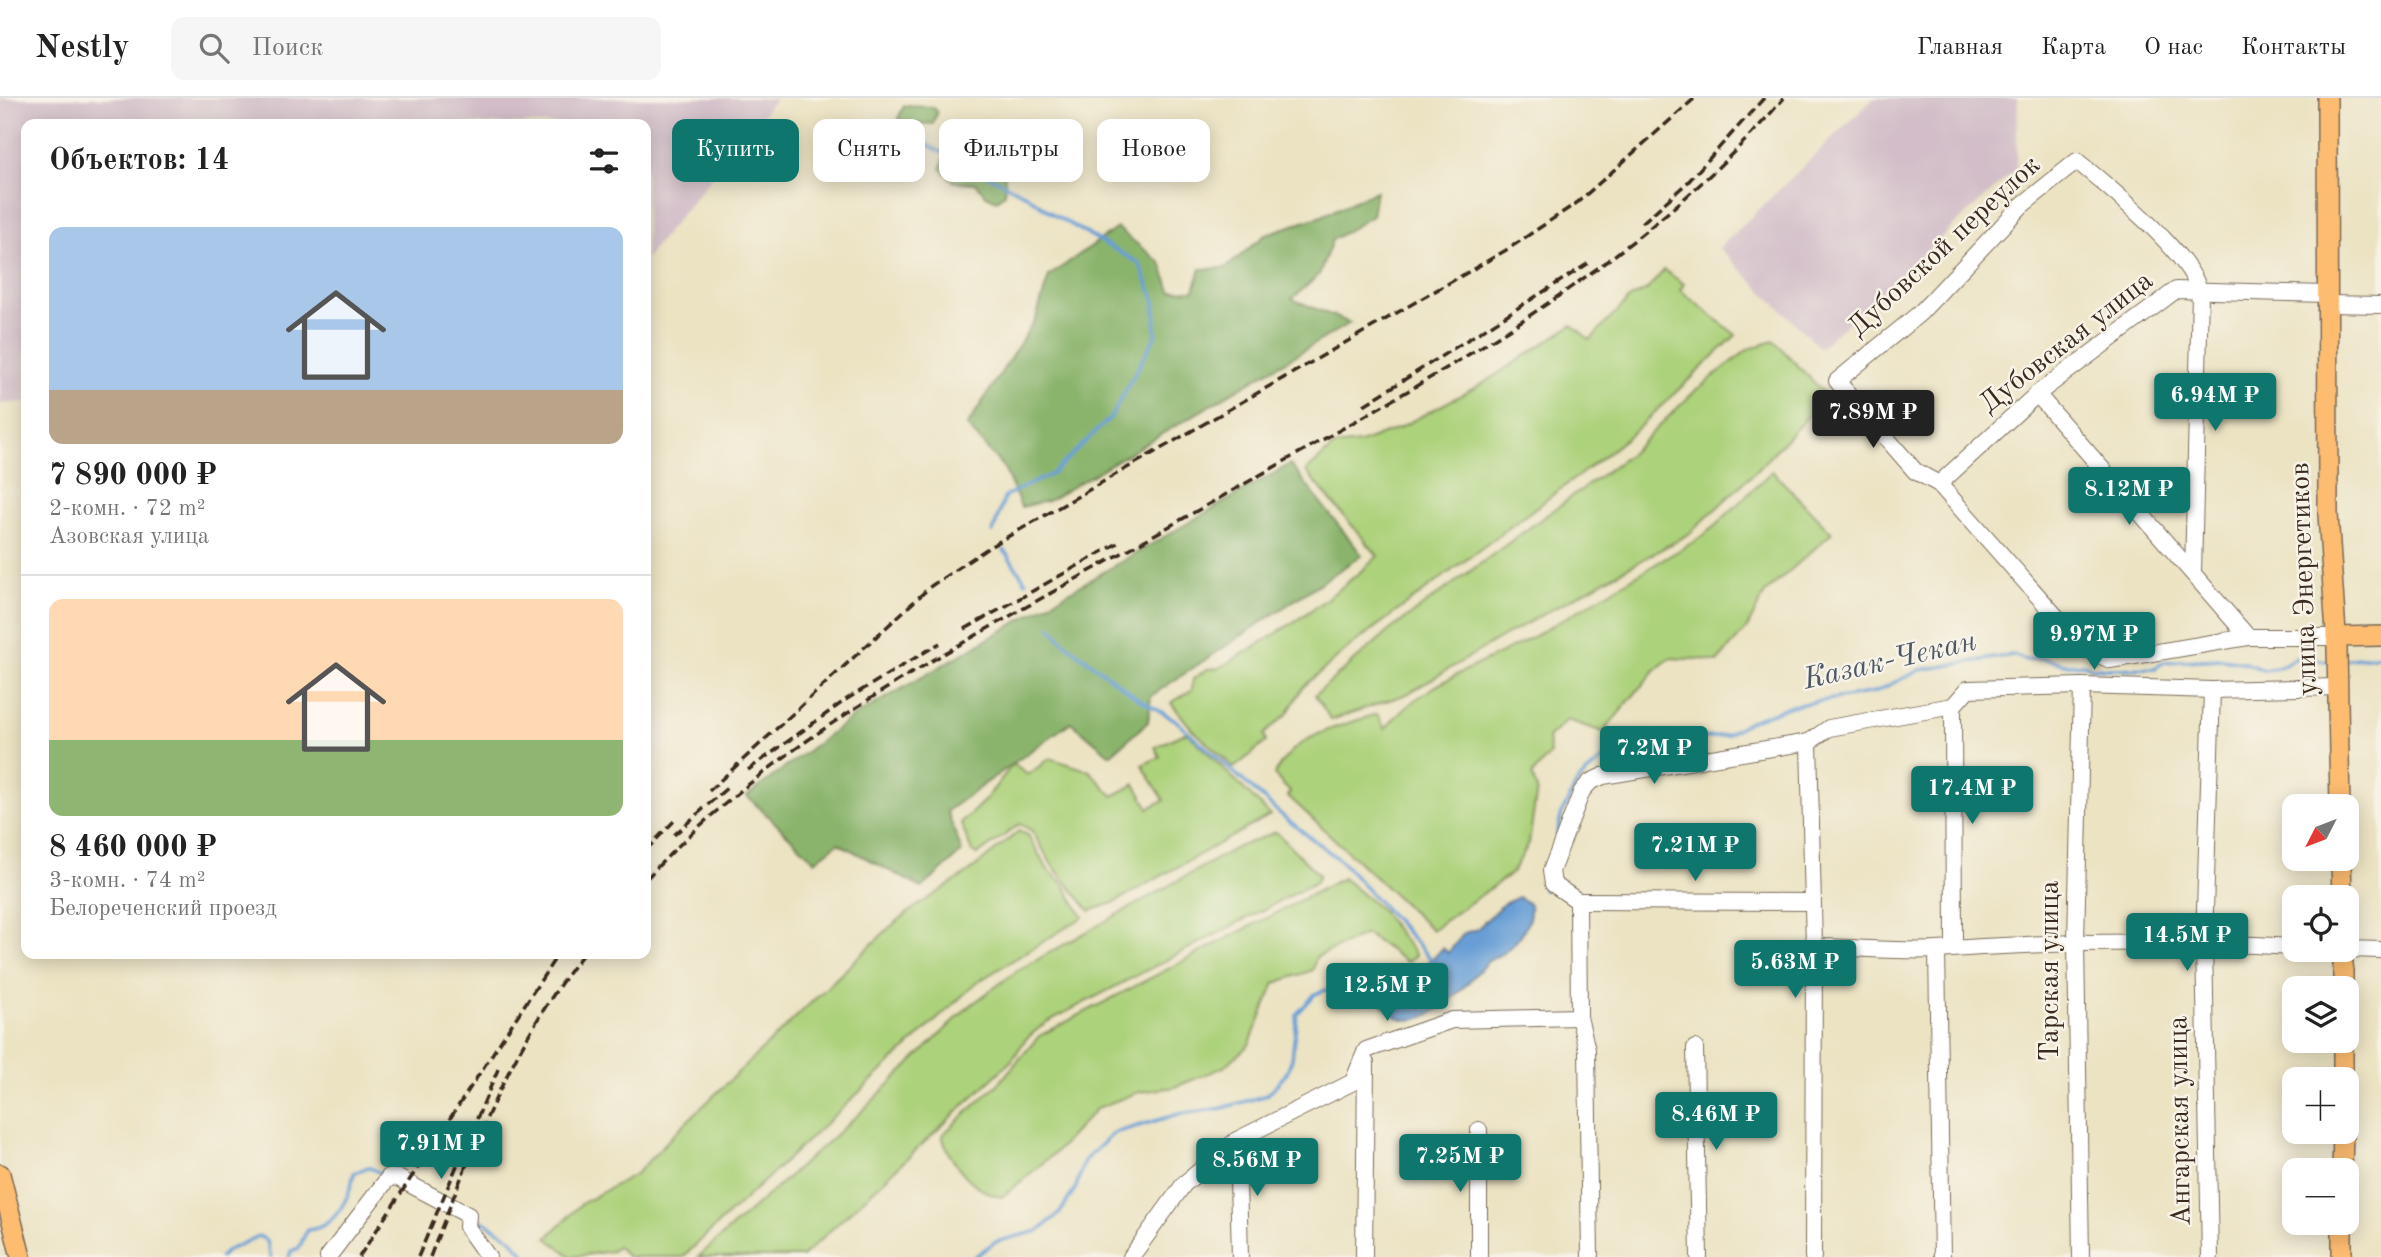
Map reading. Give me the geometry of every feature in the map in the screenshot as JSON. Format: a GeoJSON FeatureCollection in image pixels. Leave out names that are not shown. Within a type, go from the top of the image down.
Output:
{"type":"FeatureCollection","features":[{"type":"Feature","properties":{"kind":"main road","name":"улица Энергетиков"},"geometry":{"type":"LineString","coordinates":[[2327,98],[2328,514],[2336,643],[2340,794]]}},
{"type":"Feature","properties":{"kind":"main road"},"geometry":{"type":"LineString","coordinates":[[2336,643],[2381,636]]}},
{"type":"Feature","properties":{"kind":"main road"},"geometry":{"type":"LineString","coordinates":[[0,1174],[21,1257]]}},
{"type":"Feature","properties":{"kind":"main road"},"geometry":{"type":"LineString","coordinates":[[2342,1235],[2342,1257]]}},
{"type":"Feature","properties":{"kind":"street","name":"Дубовской переулок"},"geometry":{"type":"LineString","coordinates":[[1939,484],[1915,471],[1837,381],[1920,313],[2021,206],[2077,161],[2159,236],[2196,278],[2200,292]]}},
{"type":"Feature","properties":{"kind":"street","name":"Дубовская улица"},"geometry":{"type":"LineString","coordinates":[[1939,484],[2037,394],[2176,290],[2328,299],[2381,306]]}},
{"type":"Feature","properties":{"kind":"street"},"geometry":{"type":"LineString","coordinates":[[2193,572],[2200,292]]}},
{"type":"Feature","properties":{"kind":"street"},"geometry":{"type":"LineString","coordinates":[[2037,394],[2248,637]]}},
{"type":"Feature","properties":{"kind":"street"},"geometry":{"type":"LineString","coordinates":[[1939,484],[2083,648],[2110,660],[2248,637],[2336,643]]}},
{"type":"Feature","properties":{"kind":"street"},"geometry":{"type":"LineString","coordinates":[[1812,902],[1578,901],[1553,884],[1551,871],[1582,791],[1590,782],[1603,776],[1809,742],[1829,728],[1953,706],[1968,690],[2082,686],[2212,690],[2336,682]]}},
{"type":"Feature","properties":{"kind":"street","name":"Тарская улица"},"geometry":{"type":"LineString","coordinates":[[2081,1257],[2076,942],[2082,686]]}},
{"type":"Feature","properties":{"kind":"street","name":"Ангарская улица"},"geometry":{"type":"LineString","coordinates":[[2210,1257],[2204,942],[2212,690]]}},
{"type":"Feature","properties":{"kind":"street"},"geometry":{"type":"LineString","coordinates":[[1953,706],[1954,946]]}},
{"type":"Feature","properties":{"kind":"street"},"geometry":{"type":"LineString","coordinates":[[1809,742],[1814,947],[1813,1257]]}},
{"type":"Feature","properties":{"kind":"street"},"geometry":{"type":"LineString","coordinates":[[1578,901],[1579,1017],[1587,1049],[1590,1257]]}},
{"type":"Feature","properties":{"kind":"street"},"geometry":{"type":"LineString","coordinates":[[1814,947],[1937,950],[1954,946],[2076,942],[2204,942],[2282,946]]}},
{"type":"Feature","properties":{"kind":"street"},"geometry":{"type":"LineString","coordinates":[[1937,950],[1942,1257]]}},
{"type":"Feature","properties":{"kind":"street"},"geometry":{"type":"LineString","coordinates":[[2359,950],[2381,950]]}},
{"type":"Feature","properties":{"kind":"street"},"geometry":{"type":"LineString","coordinates":[[1131,1257],[1184,1184],[1237,1140],[1353,1082],[1366,1050],[1452,1020],[1579,1017]]}},
{"type":"Feature","properties":{"kind":"street"},"geometry":{"type":"LineString","coordinates":[[1695,1048],[1699,1257]]}},
{"type":"Feature","properties":{"kind":"street"},"geometry":{"type":"LineString","coordinates":[[1364,1257],[1366,1050]]}},
{"type":"Feature","properties":{"kind":"street"},"geometry":{"type":"LineString","coordinates":[[1479,1130],[1479,1257]]}},
{"type":"Feature","properties":{"kind":"street"},"geometry":{"type":"LineString","coordinates":[[1237,1140],[1240,1257]]}},
{"type":"Feature","properties":{"kind":"street"},"geometry":{"type":"LineString","coordinates":[[328,1257],[389,1177],[398,1178],[468,1215],[467,1227],[488,1257]]}},
{"type":"Feature","properties":{"kind":"shaded area"},"geometry":{"type":"Polygon","coordinates":[[[0,98],[776,98],[759,119],[672,119],[672,182],[708,182],[651,252],[651,119],[21,119],[21,402],[0,404],[0,98]]]}},
{"type":"Feature","properties":{"kind":"shaded area"},"geometry":{"type":"Polygon","coordinates":[[[1874,98],[2018,98],[2016,169],[1820,348],[1719,248],[1874,98]]]}},
{"type":"Feature","properties":{"kind":"green space"},"geometry":{"type":"Polygon","coordinates":[[[904,106],[933,107],[937,112],[933,124],[925,124],[925,119],[898,118],[904,106]]]}},
{"type":"Feature","properties":{"kind":"green space"},"geometry":{"type":"Polygon","coordinates":[[[954,182],[1005,182],[1005,193],[997,200],[986,195],[975,183],[954,182]]]}},
{"type":"Feature","properties":{"kind":"green space"},"geometry":{"type":"Polygon","coordinates":[[[1376,191],[1372,216],[1332,240],[1319,275],[1292,299],[1350,323],[1048,501],[1021,507],[1004,468],[967,426],[1036,318],[1049,276],[1117,228],[1161,263],[1171,291],[1194,290],[1201,269],[1226,268],[1266,234],[1322,216],[1376,191]]]}},
{"type":"Feature","properties":{"kind":"green space"},"geometry":{"type":"Polygon","coordinates":[[[1664,270],[1684,284],[1680,290],[1736,335],[1635,431],[1356,642],[1303,687],[1287,714],[1264,734],[1266,742],[1234,768],[1192,729],[1171,703],[1192,690],[1193,679],[1207,669],[1219,668],[1302,617],[1378,556],[1306,471],[1334,446],[1360,443],[1399,428],[1482,384],[1572,325],[1590,340],[1630,298],[1647,290],[1664,270]]]}},
{"type":"Feature","properties":{"kind":"green space"},"geometry":{"type":"Polygon","coordinates":[[[1774,341],[1827,396],[1754,473],[1689,534],[1504,636],[1407,694],[1331,720],[1315,695],[1390,630],[1630,454],[1696,390],[1749,349],[1774,341]]]}},
{"type":"Feature","properties":{"kind":"green space"},"geometry":{"type":"Polygon","coordinates":[[[1290,464],[1362,555],[1151,696],[1148,722],[1110,755],[1071,722],[947,811],[962,852],[922,888],[838,843],[815,861],[747,796],[853,717],[1290,464]]]}},
{"type":"Feature","properties":{"kind":"green space"},"geometry":{"type":"Polygon","coordinates":[[[1772,471],[1832,533],[1765,593],[1747,628],[1717,662],[1670,658],[1654,671],[1603,732],[1567,720],[1548,738],[1550,754],[1532,775],[1537,789],[1529,843],[1513,872],[1432,930],[1288,796],[1290,792],[1274,775],[1293,750],[1305,741],[1331,729],[1377,714],[1385,729],[1400,713],[1435,687],[1534,636],[1697,540],[1772,471]]]}},
{"type":"Feature","properties":{"kind":"green space"},"geometry":{"type":"Polygon","coordinates":[[[1187,732],[1270,815],[1113,903],[1090,911],[1052,865],[1032,831],[1020,824],[977,855],[972,852],[961,823],[985,800],[1013,764],[1028,775],[1050,758],[1090,771],[1113,796],[1135,784],[1149,808],[1164,800],[1142,765],[1160,757],[1155,747],[1187,732]]]}},
{"type":"Feature","properties":{"kind":"green space"},"geometry":{"type":"Polygon","coordinates":[[[1019,831],[1028,835],[1048,870],[1063,883],[1083,917],[976,983],[683,1257],[628,1257],[617,1246],[612,1251],[572,1257],[547,1238],[581,1204],[637,1173],[677,1131],[890,927],[969,872],[1019,831]]]}},
{"type":"Feature","properties":{"kind":"green space"},"geometry":{"type":"Polygon","coordinates":[[[1276,832],[1319,875],[1316,882],[1045,1023],[1025,1040],[1012,1060],[802,1257],[698,1257],[858,1115],[967,1008],[1017,971],[1238,847],[1276,832]]]}},
{"type":"Feature","properties":{"kind":"green space"},"geometry":{"type":"Polygon","coordinates":[[[1343,878],[1379,908],[1416,955],[1407,962],[1366,934],[1316,957],[1313,970],[1275,983],[1249,1045],[1224,1067],[1175,1087],[1139,1092],[1097,1108],[1057,1151],[1002,1197],[982,1190],[964,1175],[950,1155],[942,1135],[999,1083],[1039,1036],[1343,878]]]}},
{"type":"Feature","properties":{"kind":"water"},"geometry":{"type":"Polygon","coordinates":[[[1519,897],[1530,905],[1529,918],[1520,936],[1506,951],[1486,963],[1442,1007],[1415,1019],[1402,1019],[1382,1004],[1378,995],[1385,995],[1378,987],[1383,982],[1392,979],[1418,980],[1429,969],[1428,963],[1443,948],[1448,953],[1464,933],[1477,929],[1503,904],[1519,897]]]}},
{"type":"Feature","properties":{"kind":"waterway"},"geometry":{"type":"LineString","coordinates":[[925,144],[1026,195],[1054,215],[1139,263],[1155,301],[1156,335],[1111,417],[1052,474],[1005,496],[993,532]]}},
{"type":"Feature","properties":{"kind":"waterway"},"geometry":{"type":"LineString","coordinates":[[1004,550],[1026,582]]}},
{"type":"Feature","properties":{"kind":"waterway"},"geometry":{"type":"LineString","coordinates":[[1050,626],[1065,643],[1137,698],[1174,719],[1284,817],[1342,862],[1434,962]]}},
{"type":"Feature","properties":{"kind":"waterway","name":"Казак-Чекан"},"geometry":{"type":"LineString","coordinates":[[1557,834],[1562,813],[1578,781],[1613,750],[1727,735],[1748,722],[1791,706],[1875,692],[1920,670],[2013,655],[2025,660],[2042,658],[2069,665],[2084,664],[2092,668],[2112,669],[2155,668],[2164,662],[2221,659],[2243,662],[2263,670],[2278,668],[2296,658],[2329,661]]}},
{"type":"Feature","properties":{"kind":"waterway","name":"Казак-Чекан"},"geometry":{"type":"LineString","coordinates":[[2344,660],[2381,655]]}},
{"type":"Feature","properties":{"kind":"waterway","name":"Казак-Чекан"},"geometry":{"type":"LineString","coordinates":[[1543,890],[1546,878]]}},
{"type":"Feature","properties":{"kind":"waterway","name":"Казак-Чекан"},"geometry":{"type":"LineString","coordinates":[[974,1257],[995,1242],[1038,1231],[1060,1213],[1076,1187],[1084,1161],[1114,1133],[1179,1114],[1223,1108],[1267,1095],[1286,1074],[1292,1059],[1297,1014],[1315,994],[1348,982],[1363,981],[1385,995],[1388,993]]}},
{"type":"Feature","properties":{"kind":"waterway","name":"Казак-Чекан"},"geometry":{"type":"LineString","coordinates":[[289,1257],[291,1251],[299,1248],[307,1230],[326,1224],[340,1210],[354,1173],[368,1167],[383,1174]]}},
{"type":"Feature","properties":{"kind":"waterway","name":"Казак-Чекан"},"geometry":{"type":"LineString","coordinates":[[472,1215],[508,1236],[527,1257]]}},
{"type":"Feature","properties":{"kind":"waterway","name":"Казак-Чекан"},"geometry":{"type":"LineString","coordinates":[[220,1257],[230,1249],[259,1236],[267,1241],[271,1257]]}},
{"type":"Feature","properties":{"kind":"railway"},"geometry":{"type":"LineString","coordinates":[[709,791],[931,586],[988,548],[1508,249],[1578,202],[1695,98]]}},
{"type":"Feature","properties":{"kind":"railway"},"geometry":{"type":"LineString","coordinates":[[1642,223],[1688,182],[1764,98]]}},
{"type":"Feature","properties":{"kind":"railway"},"geometry":{"type":"LineString","coordinates":[[651,874],[687,838],[774,764],[868,700],[967,641],[1379,408],[1505,332],[1565,291],[1624,248],[1680,202],[1734,152],[1784,98]]}},
{"type":"Feature","properties":{"kind":"railway"},"geometry":{"type":"LineString","coordinates":[[1364,405],[1589,263]]}},
{"type":"Feature","properties":{"kind":"railway"},"geometry":{"type":"LineString","coordinates":[[965,629],[1120,542]]}},
{"type":"Feature","properties":{"kind":"railway"},"geometry":{"type":"LineString","coordinates":[[748,770],[847,699],[940,643]]}},
{"type":"Feature","properties":{"kind":"railway"},"geometry":{"type":"LineString","coordinates":[[674,835],[729,786]]}},
{"type":"Feature","properties":{"kind":"railway"},"geometry":{"type":"LineString","coordinates":[[651,845],[677,818]]}},
{"type":"Feature","properties":{"kind":"railway"},"geometry":{"type":"LineString","coordinates":[[359,1257],[555,959]]}},
{"type":"Feature","properties":{"kind":"railway"},"geometry":{"type":"LineString","coordinates":[[430,1257],[478,1138],[514,1061],[558,988],[579,959]]}},
{"type":"Feature","properties":{"kind":"railway"},"geometry":{"type":"LineString","coordinates":[[418,1257],[499,1067]]}}]}
